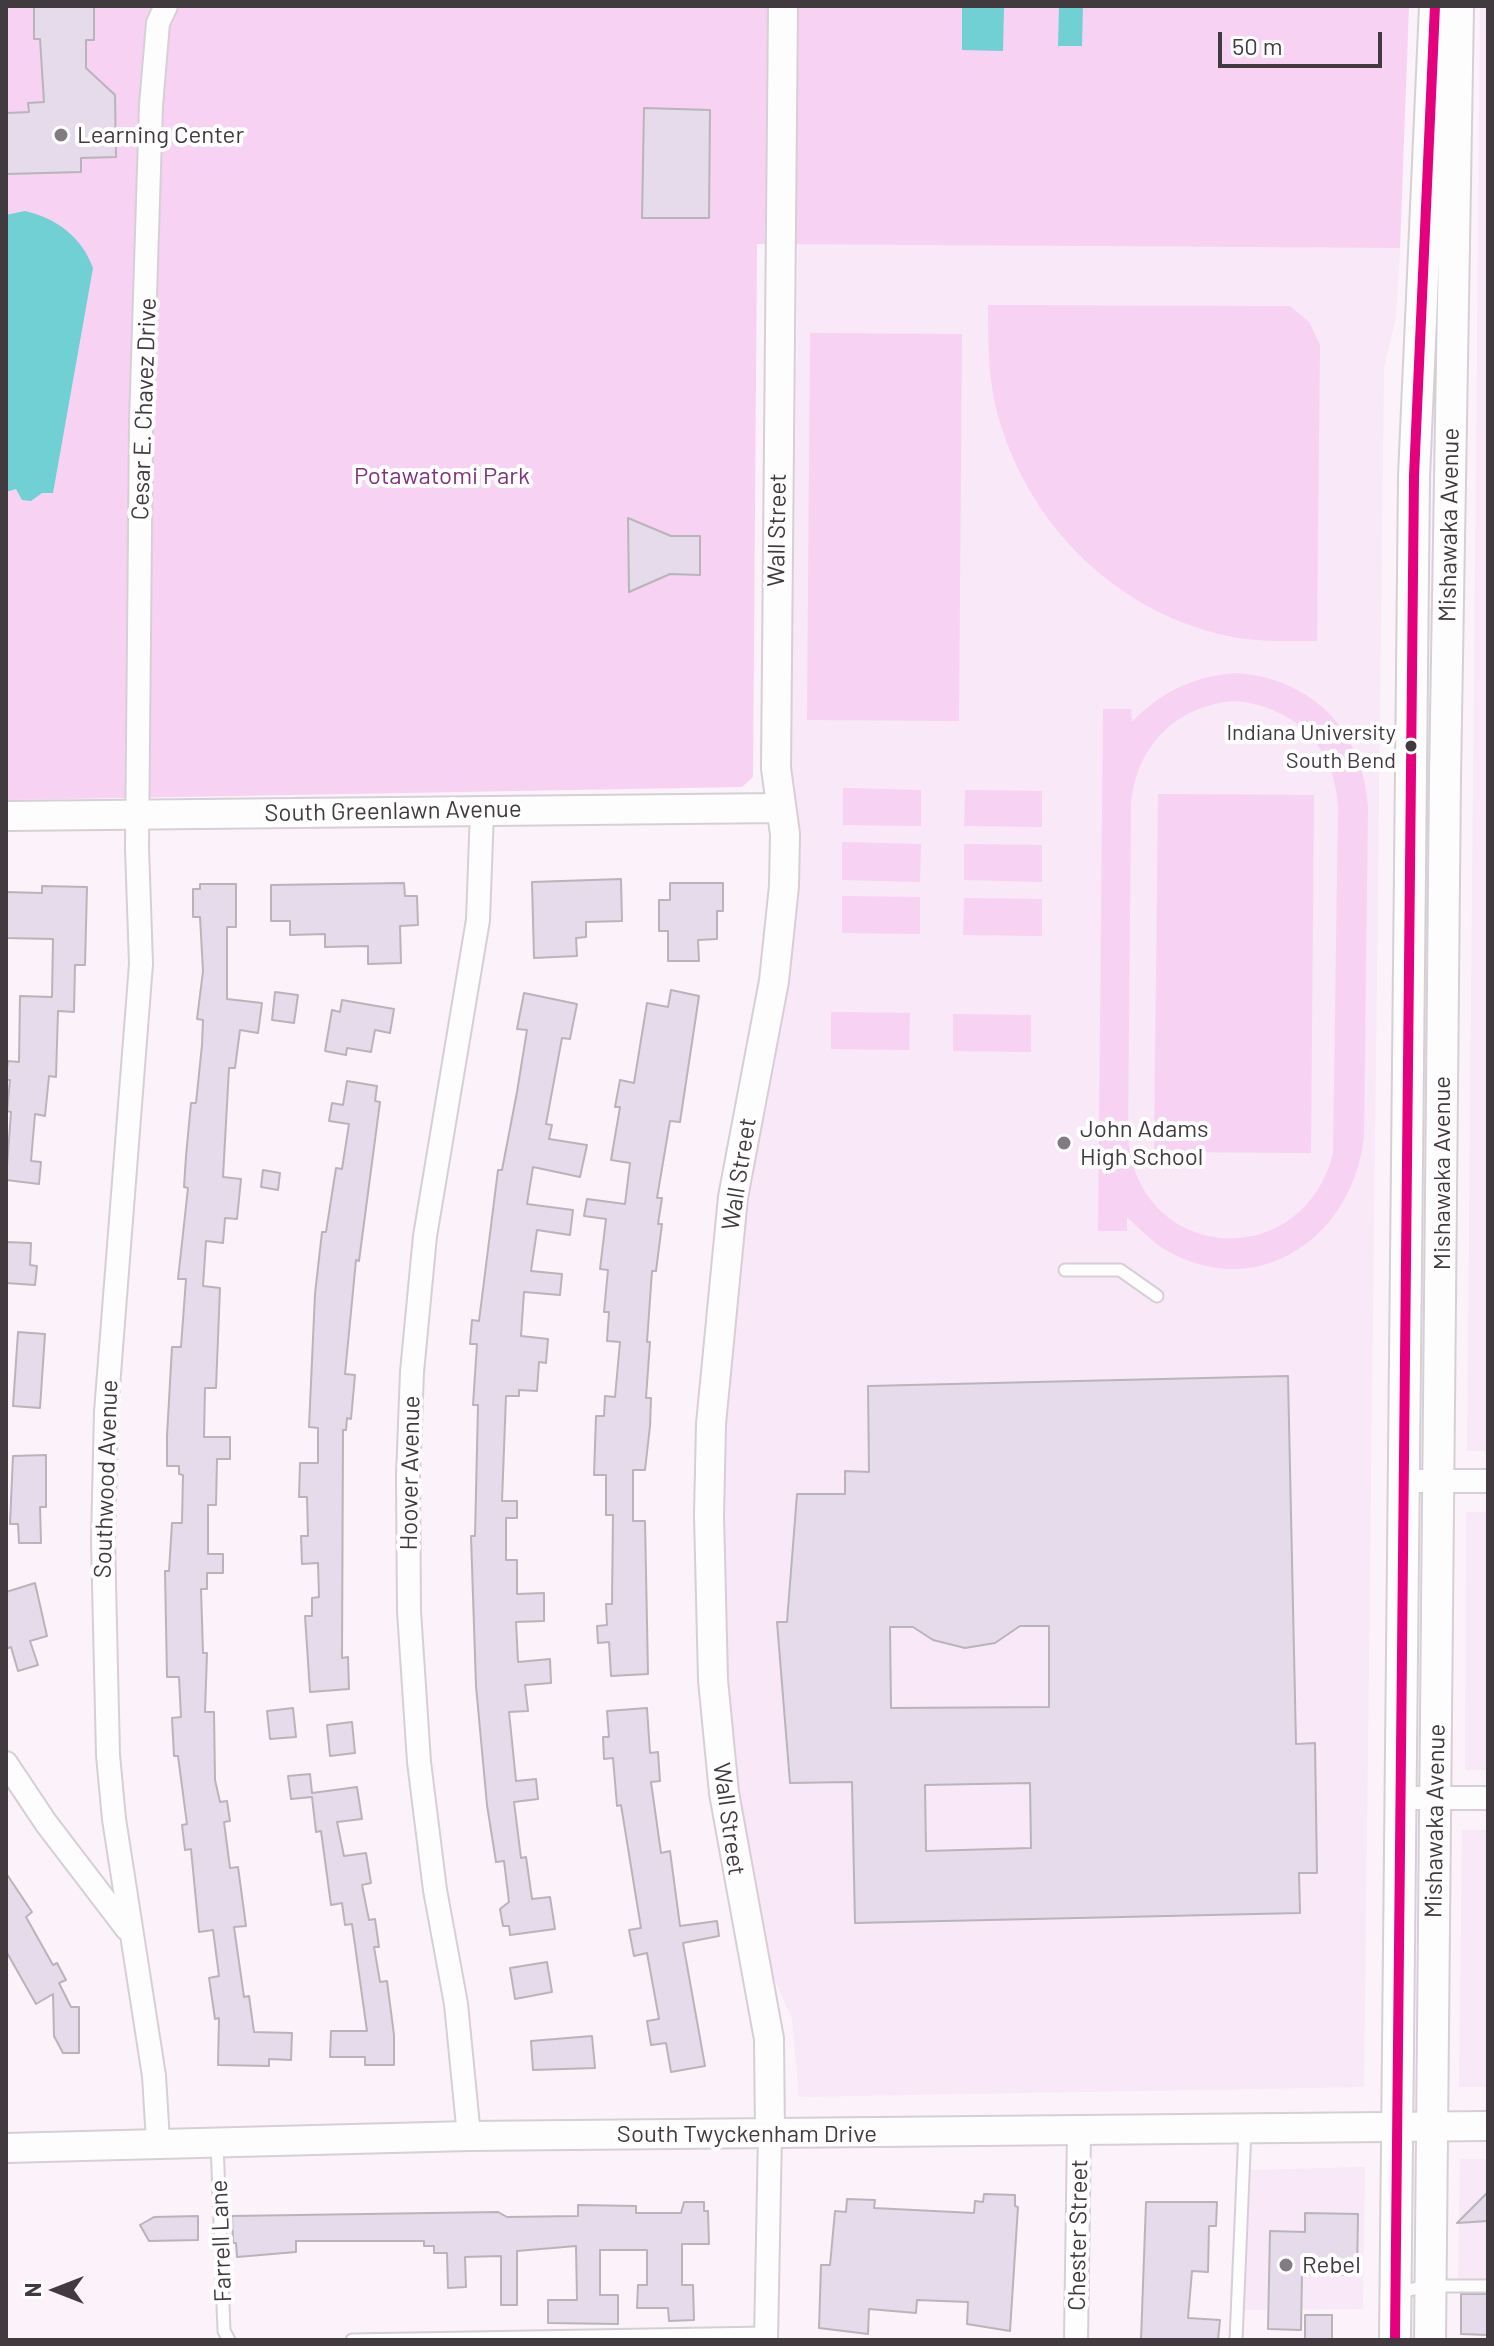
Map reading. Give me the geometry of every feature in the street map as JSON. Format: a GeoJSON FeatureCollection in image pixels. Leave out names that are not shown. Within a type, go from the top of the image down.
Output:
{"type":"FeatureCollection","features":[{"type":"Feature","properties":{"kind":"main road","name":"Mishawaka Avenue"},"geometry":{"type":"LineString","coordinates":[[1430,2340],[1438,1481],[1423,1292],[1414,476],[1435,6]]}},
{"type":"Feature","properties":{"kind":"main road","name":"Mishawaka Avenue"},"geometry":{"type":"LineString","coordinates":[[1395,2340],[1403,1481],[1423,1292],[1445,777],[1458,6]]}},
{"type":"Feature","properties":{"kind":"street","name":"Cesar E. Chavez Drive"},"geometry":{"type":"LineString","coordinates":[[137,815],[141,423],[151,105],[158,23],[166,6]]}},
{"type":"Feature","properties":{"kind":"street","name":"Wall Street"},"geometry":{"type":"LineString","coordinates":[[767,2336],[769,2039],[738,1881],[721,1765],[713,1680],[709,1515],[711,1424],[733,1197],[774,981],[784,886],[785,834],[776,768],[783,6]]}},
{"type":"Feature","properties":{"kind":"street","name":"South Greenlawn Avenue"},"geometry":{"type":"LineString","coordinates":[[6,816],[780,808]]}},
{"type":"Feature","properties":{"kind":"street","name":"Hoover Avenue"},"geometry":{"type":"LineString","coordinates":[[469,2136],[462,2049],[435,1890],[419,1762],[409,1611],[408,1476],[424,1250],[478,920],[482,810]]}},
{"type":"Feature","properties":{"kind":"street","name":"Southwood Avenue"},"geometry":{"type":"LineString","coordinates":[[137,815],[141,964],[106,1412],[103,1540],[108,1755],[130,1933],[157,2098],[158,2141]]}},
{"type":"Feature","properties":{"kind":"street"},"geometry":{"type":"LineString","coordinates":[[1403,1481],[1488,1481]]}},
{"type":"Feature","properties":{"kind":"street"},"geometry":{"type":"LineString","coordinates":[[6,1763],[46,1823],[130,1933]]}},
{"type":"Feature","properties":{"kind":"street"},"geometry":{"type":"LineString","coordinates":[[1400,1798],[1488,1798]]}},
{"type":"Feature","properties":{"kind":"street","name":"South Twyckenham Drive"},"geometry":{"type":"LineString","coordinates":[[6,2148],[158,2141],[469,2136],[1488,2126]]}},
{"type":"Feature","properties":{"kind":"street","name":"Chester Street"},"geometry":{"type":"LineString","coordinates":[[1076,2340],[1079,2131]]}},
{"type":"Feature","properties":{"kind":"lane"},"geometry":{"type":"LineString","coordinates":[[1065,1270],[1120,1270],[1157,1296]]}},
{"type":"Feature","properties":{"kind":"lane"},"geometry":{"type":"LineString","coordinates":[[1236,2340],[1245,2128]]}},
{"type":"Feature","properties":{"kind":"lane","name":"Farrell Lane"},"geometry":{"type":"LineString","coordinates":[[216,2140],[224,2331],[229,2340]]}},
{"type":"Feature","properties":{"kind":"lane"},"geometry":{"type":"LineString","coordinates":[[1395,2292],[1430,2286],[1488,2286]]}},
{"type":"Feature","properties":{"kind":"lane"},"geometry":{"type":"LineString","coordinates":[[352,2340],[767,2336]]}},
{"type":"Feature","properties":{"kind":"shaded area"},"geometry":{"type":"Polygon","coordinates":[[[1480,8],[1488,8],[1488,1451],[1467,1451],[1480,8]]]}},
{"type":"Feature","properties":{"kind":"shaded area","name":"John Adams High School"},"geometry":{"type":"Polygon","coordinates":[[[798,244],[1400,248],[1396,318],[1384,367],[1364,2087],[799,2097],[792,2019],[764,1956],[735,1779],[722,1604],[722,1432],[746,1189],[796,839],[791,753],[798,244]]]}},
{"type":"Feature","properties":{"kind":"shaded area"},"geometry":{"type":"Polygon","coordinates":[[[1466,1512],[1488,1512],[1488,1770],[1465,1770],[1466,1512]]]}},
{"type":"Feature","properties":{"kind":"shaded area"},"geometry":{"type":"Polygon","coordinates":[[[1462,1830],[1488,1830],[1488,2087],[1459,2087],[1462,1830]]]}},
{"type":"Feature","properties":{"kind":"shaded area"},"geometry":{"type":"Polygon","coordinates":[[[1460,2159],[1488,2159],[1488,2280],[1458,2281],[1460,2159]]]}},
{"type":"Feature","properties":{"kind":"shaded area"},"geometry":{"type":"Polygon","coordinates":[[[1365,2167],[1363,2309],[1244,2310],[1249,2170],[1365,2167]]]}},
{"type":"Feature","properties":{"kind":"green space","name":"Potawatomi Park"},"geometry":{"type":"Polygon","coordinates":[[[6,6],[1409,6],[1400,248],[757,244],[753,777],[742,787],[6,800],[6,6]]]}},
{"type":"Feature","properties":{"kind":"green space"},"geometry":{"type":"Polygon","coordinates":[[[988,305],[1290,306],[1309,322],[1320,345],[1317,641],[1238,638],[1195,627],[1154,610],[1117,587],[1083,559],[1054,526],[1029,490],[1010,450],[991,383],[988,305]]]}},
{"type":"Feature","properties":{"kind":"green space"},"geometry":{"type":"Polygon","coordinates":[[[810,333],[962,334],[959,721],[807,720],[810,333]]]}},
{"type":"Feature","properties":{"kind":"green space"},"geometry":{"type":"Polygon","coordinates":[[[1237,673],[1264,677],[1289,686],[1311,698],[1329,714],[1356,755],[1368,807],[1364,1136],[1356,1172],[1342,1204],[1321,1230],[1296,1251],[1266,1264],[1234,1269],[1199,1264],[1164,1249],[1127,1217],[1127,1231],[1098,1231],[1103,709],[1131,709],[1132,722],[1155,702],[1180,687],[1237,673]],[[1234,701],[1213,705],[1194,711],[1162,733],[1140,765],[1131,806],[1128,1136],[1138,1178],[1159,1209],[1188,1229],[1222,1238],[1256,1235],[1289,1220],[1315,1193],[1333,1154],[1338,805],[1335,784],[1319,747],[1307,732],[1292,720],[1256,704],[1234,701]]]}},
{"type":"Feature","properties":{"kind":"green space"},"geometry":{"type":"Polygon","coordinates":[[[843,788],[921,790],[921,826],[843,825],[843,788]]]}},
{"type":"Feature","properties":{"kind":"green space"},"geometry":{"type":"Polygon","coordinates":[[[965,790],[1042,791],[1042,827],[964,826],[965,790]]]}},
{"type":"Feature","properties":{"kind":"green space"},"geometry":{"type":"Polygon","coordinates":[[[1158,794],[1314,795],[1311,1153],[1154,1152],[1158,794]]]}},
{"type":"Feature","properties":{"kind":"green space"},"geometry":{"type":"Polygon","coordinates":[[[842,842],[921,844],[920,882],[842,880],[842,842]]]}},
{"type":"Feature","properties":{"kind":"green space"},"geometry":{"type":"Polygon","coordinates":[[[964,844],[1042,845],[1042,882],[964,880],[964,844]]]}},
{"type":"Feature","properties":{"kind":"green space"},"geometry":{"type":"Polygon","coordinates":[[[842,896],[920,897],[920,934],[842,933],[842,896]]]}},
{"type":"Feature","properties":{"kind":"green space"},"geometry":{"type":"Polygon","coordinates":[[[964,898],[1042,899],[1042,936],[963,935],[964,898]]]}},
{"type":"Feature","properties":{"kind":"green space"},"geometry":{"type":"Polygon","coordinates":[[[831,1012],[910,1013],[909,1050],[831,1049],[831,1012]]]}},
{"type":"Feature","properties":{"kind":"green space"},"geometry":{"type":"Polygon","coordinates":[[[953,1014],[1031,1015],[1031,1052],[953,1051],[953,1014]]]}},
{"type":"Feature","properties":{"kind":"water"},"geometry":{"type":"Polygon","coordinates":[[[1059,6],[1083,6],[1082,46],[1058,46],[1059,6]]]}},
{"type":"Feature","properties":{"kind":"water"},"geometry":{"type":"Polygon","coordinates":[[[962,7],[1004,8],[1003,51],[962,50],[962,7]]]}},
{"type":"Feature","properties":{"kind":"water"},"geometry":{"type":"Polygon","coordinates":[[[25,211],[47,218],[66,230],[82,247],[93,268],[53,493],[42,493],[31,501],[22,500],[16,489],[6,492],[6,215],[25,211]]]}},
{"type":"Feature","properties":{"kind":"building","name":"Learning Center"},"geometry":{"type":"Polygon","coordinates":[[[34,6],[94,6],[94,40],[86,40],[86,68],[115,95],[116,157],[81,158],[81,172],[7,174],[6,113],[29,112],[28,103],[44,102],[40,39],[34,39],[34,6]]]}},
{"type":"Feature","properties":{"kind":"building"},"geometry":{"type":"Polygon","coordinates":[[[644,108],[710,110],[709,218],[642,218],[644,108]]]}},
{"type":"Feature","properties":{"kind":"building"},"geometry":{"type":"Polygon","coordinates":[[[628,518],[671,536],[700,536],[700,575],[670,574],[629,592],[628,518]]]}},
{"type":"Feature","properties":{"kind":"building"},"geometry":{"type":"Polygon","coordinates":[[[621,879],[622,921],[586,922],[586,937],[576,938],[577,956],[534,958],[532,882],[621,879]]]}},
{"type":"Feature","properties":{"kind":"building"},"geometry":{"type":"Polygon","coordinates":[[[404,883],[405,896],[417,896],[418,925],[400,926],[401,963],[368,964],[368,946],[325,947],[325,934],[290,935],[290,921],[271,921],[271,885],[404,883]]]}},
{"type":"Feature","properties":{"kind":"building"},"geometry":{"type":"Polygon","coordinates":[[[670,883],[723,883],[723,911],[717,911],[717,939],[698,940],[699,961],[668,961],[668,931],[659,931],[659,900],[670,900],[670,883]]]}},
{"type":"Feature","properties":{"kind":"building"},"geometry":{"type":"Polygon","coordinates":[[[200,884],[236,884],[236,927],[227,927],[227,999],[262,1003],[258,1033],[240,1030],[235,1068],[229,1068],[223,1177],[241,1179],[237,1219],[225,1218],[223,1243],[206,1241],[203,1286],[220,1288],[216,1388],[205,1388],[204,1437],[230,1437],[230,1459],[217,1459],[216,1505],[208,1505],[208,1554],[223,1554],[223,1573],[207,1573],[207,1589],[201,1589],[203,1653],[207,1653],[205,1712],[214,1712],[215,1780],[220,1802],[227,1801],[230,1821],[224,1822],[230,1868],[238,1867],[246,1926],[234,1927],[244,1997],[249,1996],[254,2032],[292,2033],[291,2060],[269,2059],[269,2066],[218,2065],[219,2018],[215,2019],[209,1978],[219,1976],[213,1930],[199,1932],[191,1849],[185,1850],[182,1825],[187,1824],[178,1756],[174,1756],[172,1718],[181,1717],[179,1677],[167,1677],[165,1571],[169,1571],[172,1523],[182,1523],[183,1475],[179,1474],[179,1466],[167,1466],[167,1436],[172,1347],[181,1347],[186,1279],[178,1279],[188,1188],[184,1187],[186,1156],[191,1103],[196,1103],[202,1045],[203,1020],[197,1019],[203,971],[200,917],[193,917],[193,889],[200,889],[200,884]]]}},
{"type":"Feature","properties":{"kind":"building"},"geometry":{"type":"Polygon","coordinates":[[[42,886],[87,887],[85,965],[75,965],[74,1012],[58,1011],[56,1077],[49,1076],[45,1116],[35,1114],[31,1161],[41,1162],[39,1184],[6,1180],[11,1112],[7,1111],[10,1080],[6,1080],[6,1075],[8,1061],[19,1062],[20,996],[52,997],[53,939],[6,938],[6,892],[42,893],[42,886]]]}},
{"type":"Feature","properties":{"kind":"building"},"geometry":{"type":"Polygon","coordinates":[[[671,990],[699,996],[680,1122],[670,1121],[657,1198],[662,1198],[658,1224],[662,1224],[656,1271],[652,1271],[647,1342],[650,1342],[646,1398],[651,1398],[650,1426],[645,1470],[633,1470],[633,1521],[645,1521],[648,1674],[611,1676],[609,1642],[598,1643],[597,1626],[607,1625],[606,1604],[612,1604],[613,1515],[606,1515],[606,1475],[594,1475],[596,1416],[604,1416],[605,1396],[615,1397],[620,1342],[607,1341],[609,1312],[604,1312],[608,1270],[600,1269],[606,1219],[584,1216],[587,1199],[625,1204],[630,1163],[611,1160],[620,1107],[615,1107],[620,1080],[634,1083],[647,1003],[668,1007],[671,990]]]}},
{"type":"Feature","properties":{"kind":"building"},"geometry":{"type":"Polygon","coordinates":[[[275,992],[298,995],[294,1023],[272,1020],[275,992]]]}},
{"type":"Feature","properties":{"kind":"building"},"geometry":{"type":"Polygon","coordinates":[[[524,993],[577,1004],[570,1039],[562,1038],[546,1124],[552,1125],[549,1139],[587,1145],[580,1177],[533,1167],[527,1204],[573,1210],[570,1235],[537,1230],[531,1271],[562,1274],[560,1295],[524,1292],[521,1336],[548,1339],[546,1363],[539,1362],[537,1391],[519,1390],[519,1396],[506,1396],[502,1501],[517,1501],[517,1518],[506,1518],[506,1560],[517,1560],[517,1594],[544,1593],[544,1621],[516,1622],[518,1662],[550,1659],[551,1683],[525,1685],[528,1711],[509,1712],[516,1781],[536,1779],[538,1799],[514,1802],[521,1858],[526,1857],[532,1899],[550,1897],[555,1929],[510,1935],[509,1926],[503,1926],[500,1909],[509,1902],[504,1861],[496,1862],[487,1805],[476,1686],[471,1536],[475,1536],[478,1405],[473,1405],[477,1344],[470,1344],[472,1320],[479,1321],[498,1170],[502,1170],[527,1030],[517,1029],[524,993]]]}},
{"type":"Feature","properties":{"kind":"building"},"geometry":{"type":"Polygon","coordinates":[[[342,1000],[394,1009],[390,1033],[375,1030],[371,1052],[347,1048],[346,1055],[325,1051],[332,1010],[340,1012],[342,1000]]]}},
{"type":"Feature","properties":{"kind":"building"},"geometry":{"type":"Polygon","coordinates":[[[347,1081],[377,1086],[375,1101],[380,1102],[359,1261],[356,1260],[345,1374],[355,1375],[351,1419],[347,1418],[346,1430],[343,1430],[342,1658],[348,1657],[349,1689],[310,1692],[305,1616],[312,1616],[312,1598],[319,1597],[318,1563],[302,1564],[301,1536],[308,1536],[307,1497],[299,1497],[300,1463],[318,1463],[318,1428],[309,1427],[315,1294],[322,1232],[326,1232],[336,1168],[342,1169],[349,1124],[329,1121],[332,1103],[343,1105],[347,1081]]]}},
{"type":"Feature","properties":{"kind":"building"},"geometry":{"type":"Polygon","coordinates":[[[263,1170],[280,1173],[278,1190],[261,1187],[263,1170]]]}},
{"type":"Feature","properties":{"kind":"building"},"geometry":{"type":"Polygon","coordinates":[[[6,1242],[31,1243],[30,1265],[37,1266],[35,1285],[6,1283],[6,1242]]]}},
{"type":"Feature","properties":{"kind":"building"},"geometry":{"type":"Polygon","coordinates":[[[18,1332],[45,1334],[40,1408],[13,1406],[18,1332]]]}},
{"type":"Feature","properties":{"kind":"building"},"geometry":{"type":"Polygon","coordinates":[[[1288,1376],[1296,1744],[1315,1743],[1317,1873],[1299,1873],[1300,1913],[855,1923],[852,1782],[790,1783],[777,1622],[787,1622],[797,1494],[845,1494],[845,1471],[869,1472],[868,1386],[1288,1376]],[[1020,1626],[995,1643],[965,1648],[933,1640],[913,1627],[890,1627],[891,1708],[1049,1707],[1049,1626],[1020,1626]],[[1030,1783],[925,1785],[926,1851],[1031,1848],[1030,1783]]]}},
{"type":"Feature","properties":{"kind":"building"},"geometry":{"type":"Polygon","coordinates":[[[46,1455],[46,1507],[40,1507],[41,1543],[19,1543],[18,1524],[10,1524],[13,1456],[46,1455]]]}},
{"type":"Feature","properties":{"kind":"building"},"geometry":{"type":"Polygon","coordinates":[[[35,1583],[47,1636],[30,1641],[38,1665],[18,1671],[11,1647],[6,1649],[6,1592],[35,1583]]]}},
{"type":"Feature","properties":{"kind":"building"},"geometry":{"type":"Polygon","coordinates":[[[293,1708],[296,1737],[270,1739],[267,1711],[293,1708]]]}},
{"type":"Feature","properties":{"kind":"building"},"geometry":{"type":"Polygon","coordinates":[[[647,1708],[650,1753],[658,1752],[660,1781],[651,1782],[661,1853],[670,1851],[680,1926],[717,1921],[719,1936],[683,1943],[705,2066],[671,2072],[666,2043],[651,2045],[647,2021],[659,2019],[647,1953],[634,1956],[629,1930],[641,1928],[621,1805],[617,1806],[613,1758],[604,1759],[603,1737],[609,1737],[607,1711],[647,1708]]]}},
{"type":"Feature","properties":{"kind":"building"},"geometry":{"type":"Polygon","coordinates":[[[352,1722],[355,1753],[330,1756],[327,1725],[352,1722]]]}},
{"type":"Feature","properties":{"kind":"building"},"geometry":{"type":"Polygon","coordinates":[[[310,1774],[312,1793],[357,1787],[362,1819],[337,1822],[344,1856],[366,1853],[371,1883],[362,1885],[369,1920],[375,1919],[379,1947],[374,1947],[380,1982],[387,1981],[394,2035],[394,2065],[365,2065],[365,2057],[330,2057],[331,2031],[367,2031],[352,1924],[345,1925],[342,1903],[331,1905],[321,1831],[316,1832],[312,1797],[291,1799],[288,1776],[310,1774]]]}},
{"type":"Feature","properties":{"kind":"building"},"geometry":{"type":"Polygon","coordinates":[[[6,1873],[32,1912],[26,1917],[53,1965],[57,1963],[66,1980],[59,1983],[71,2007],[79,2007],[79,2053],[63,2053],[54,2036],[53,1994],[36,2004],[6,1951],[6,1873]]]}},
{"type":"Feature","properties":{"kind":"building"},"geometry":{"type":"Polygon","coordinates":[[[547,1962],[552,1992],[515,1999],[510,1968],[547,1962]]]}},
{"type":"Feature","properties":{"kind":"building"},"geometry":{"type":"Polygon","coordinates":[[[592,2036],[595,2068],[533,2070],[531,2041],[592,2036]]]}},
{"type":"Feature","properties":{"kind":"building"},"geometry":{"type":"Polygon","coordinates":[[[1488,2192],[1488,2221],[1457,2223],[1488,2192]]]}},
{"type":"Feature","properties":{"kind":"building"},"geometry":{"type":"Polygon","coordinates":[[[984,2194],[1015,2195],[1015,2206],[1018,2207],[1010,2331],[967,2324],[968,2302],[917,2300],[916,2313],[869,2309],[868,2334],[819,2328],[821,2265],[830,2265],[835,2211],[846,2212],[847,2199],[875,2200],[874,2208],[974,2213],[975,2201],[983,2202],[984,2194]]]}},
{"type":"Feature","properties":{"kind":"building"},"geometry":{"type":"Polygon","coordinates":[[[684,2202],[704,2202],[704,2211],[708,2211],[709,2244],[682,2244],[682,2285],[693,2285],[694,2320],[669,2321],[668,2308],[637,2308],[638,2285],[647,2285],[647,2250],[600,2250],[600,2295],[618,2295],[618,2324],[548,2323],[548,2300],[577,2300],[576,2246],[517,2251],[517,2305],[501,2305],[501,2256],[465,2257],[466,2287],[448,2288],[447,2253],[434,2253],[434,2246],[424,2246],[424,2241],[296,2241],[296,2252],[237,2257],[236,2243],[233,2243],[232,2216],[498,2212],[507,2217],[578,2216],[578,2205],[636,2206],[636,2213],[681,2213],[684,2202]]]}},
{"type":"Feature","properties":{"kind":"building"},"geometry":{"type":"Polygon","coordinates":[[[1146,2202],[1217,2202],[1216,2226],[1209,2226],[1208,2272],[1192,2271],[1188,2318],[1220,2320],[1218,2340],[1141,2340],[1146,2202]]]}},
{"type":"Feature","properties":{"kind":"building"},"geometry":{"type":"Polygon","coordinates":[[[1305,2213],[1358,2214],[1357,2275],[1302,2274],[1301,2330],[1268,2329],[1270,2231],[1305,2232],[1305,2213]]]}},
{"type":"Feature","properties":{"kind":"building"},"geometry":{"type":"Polygon","coordinates":[[[198,2216],[198,2240],[149,2241],[140,2225],[154,2217],[198,2216]]]}},
{"type":"Feature","properties":{"kind":"building"},"geometry":{"type":"Polygon","coordinates":[[[1461,2294],[1488,2294],[1488,2335],[1461,2334],[1461,2294]]]}},
{"type":"Feature","properties":{"kind":"building"},"geometry":{"type":"Polygon","coordinates":[[[1305,2315],[1332,2315],[1332,2340],[1305,2340],[1305,2315]]]}},
{"type":"Feature","properties":{"kind":"transit line"},"geometry":{"type":"LineString","coordinates":[[1395,2340],[1414,476],[1435,6]]}},
{"type":"Feature","properties":{"kind":"place","name":"Learning Center"},"geometry":{"type":"Point","coordinates":[61,135]}},
{"type":"Feature","properties":{"kind":"place","name":"Indiana University South Bend"},"geometry":{"type":"Point","coordinates":[1411,746]}},
{"type":"Feature","properties":{"kind":"place","name":"John Adams High School"},"geometry":{"type":"Point","coordinates":[1064,1143]}},
{"type":"Feature","properties":{"kind":"place","name":"Rebel"},"geometry":{"type":"Point","coordinates":[1286,2265]}}]}
